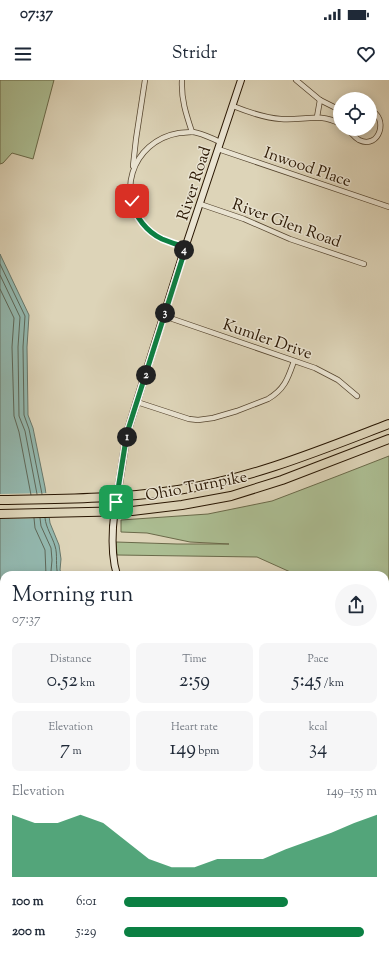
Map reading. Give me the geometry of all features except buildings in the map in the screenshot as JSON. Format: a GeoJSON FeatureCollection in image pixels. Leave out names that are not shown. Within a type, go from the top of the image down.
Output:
{"type":"FeatureCollection","features":[{"type":"Feature","properties":{"kind":"highway","name":"Ohio Turnpike"},"geometry":{"type":"LineString","coordinates":[[0,500],[66,499],[131,495],[178,490],[224,481],[275,466],[389,424]]}},
{"type":"Feature","properties":{"kind":"highway","name":"Ohio Turnpike"},"geometry":{"type":"LineString","coordinates":[[0,514],[132,511],[182,505],[231,496],[282,480],[389,439]]}},
{"type":"Feature","properties":{"kind":"street"},"geometry":{"type":"LineString","coordinates":[[145,80],[130,188],[132,201],[139,218],[156,236],[186,247]]}},
{"type":"Feature","properties":{"kind":"street"},"geometry":{"type":"LineString","coordinates":[[182,80],[184,108],[192,132]]}},
{"type":"Feature","properties":{"kind":"street","name":"River Road"},"geometry":{"type":"LineString","coordinates":[[116,571],[114,559],[113,527],[127,433],[241,80]]}},
{"type":"Feature","properties":{"kind":"street"},"geometry":{"type":"LineString","coordinates":[[296,80],[320,100],[333,106]]}},
{"type":"Feature","properties":{"kind":"street"},"geometry":{"type":"LineString","coordinates":[[317,117],[320,100]]}},
{"type":"Feature","properties":{"kind":"street"},"geometry":{"type":"LineString","coordinates":[[232,106],[273,118],[283,119],[317,117],[333,120]]}},
{"type":"Feature","properties":{"kind":"street"},"geometry":{"type":"LineString","coordinates":[[355,136],[358,139],[366,141],[378,137],[382,130],[383,124],[377,113]]}},
{"type":"Feature","properties":{"kind":"street"},"geometry":{"type":"LineString","coordinates":[[133,170],[142,154],[157,141],[171,135],[192,132],[220,142]]}},
{"type":"Feature","properties":{"kind":"street","name":"Inwood Place"},"geometry":{"type":"LineString","coordinates":[[218,149],[389,207]]}},
{"type":"Feature","properties":{"kind":"street","name":"River Glen Road"},"geometry":{"type":"LineString","coordinates":[[200,204],[244,219],[290,239],[364,264]]}},
{"type":"Feature","properties":{"kind":"street","name":"Kumler Drive"},"geometry":{"type":"LineString","coordinates":[[164,316],[315,368],[338,380],[357,396]]}},
{"type":"Feature","properties":{"kind":"street"},"geometry":{"type":"LineString","coordinates":[[137,402],[189,419],[204,420],[213,418],[273,397],[286,383],[294,361]]}},
{"type":"Feature","properties":{"kind":"green space"},"geometry":{"type":"Polygon","coordinates":[[[0,80],[54,80],[33,159],[12,153],[3,163],[0,164],[0,80]]]}},
{"type":"Feature","properties":{"kind":"green space"},"geometry":{"type":"Polygon","coordinates":[[[389,456],[389,571],[288,571],[257,557],[117,555],[116,542],[229,544],[190,542],[147,533],[121,532],[121,520],[208,514],[272,501],[389,456]]]}},
{"type":"Feature","properties":{"kind":"water"},"geometry":{"type":"Polygon","coordinates":[[[0,254],[29,315],[27,347],[28,415],[33,428],[45,487],[50,523],[59,545],[61,559],[60,571],[0,571],[0,254]]]}},
{"type":"Feature","properties":{"kind":"pier"},"geometry":{"type":"Polygon","coordinates":[[[48,493],[51,518],[0,519],[0,494],[48,493]]]}},
{"type":"Feature","properties":{"kind":"route"},"geometry":{"type":"LineString","coordinates":[[116,502],[127,433],[186,247],[162,239],[150,231],[139,218],[132,201]]}}]}
